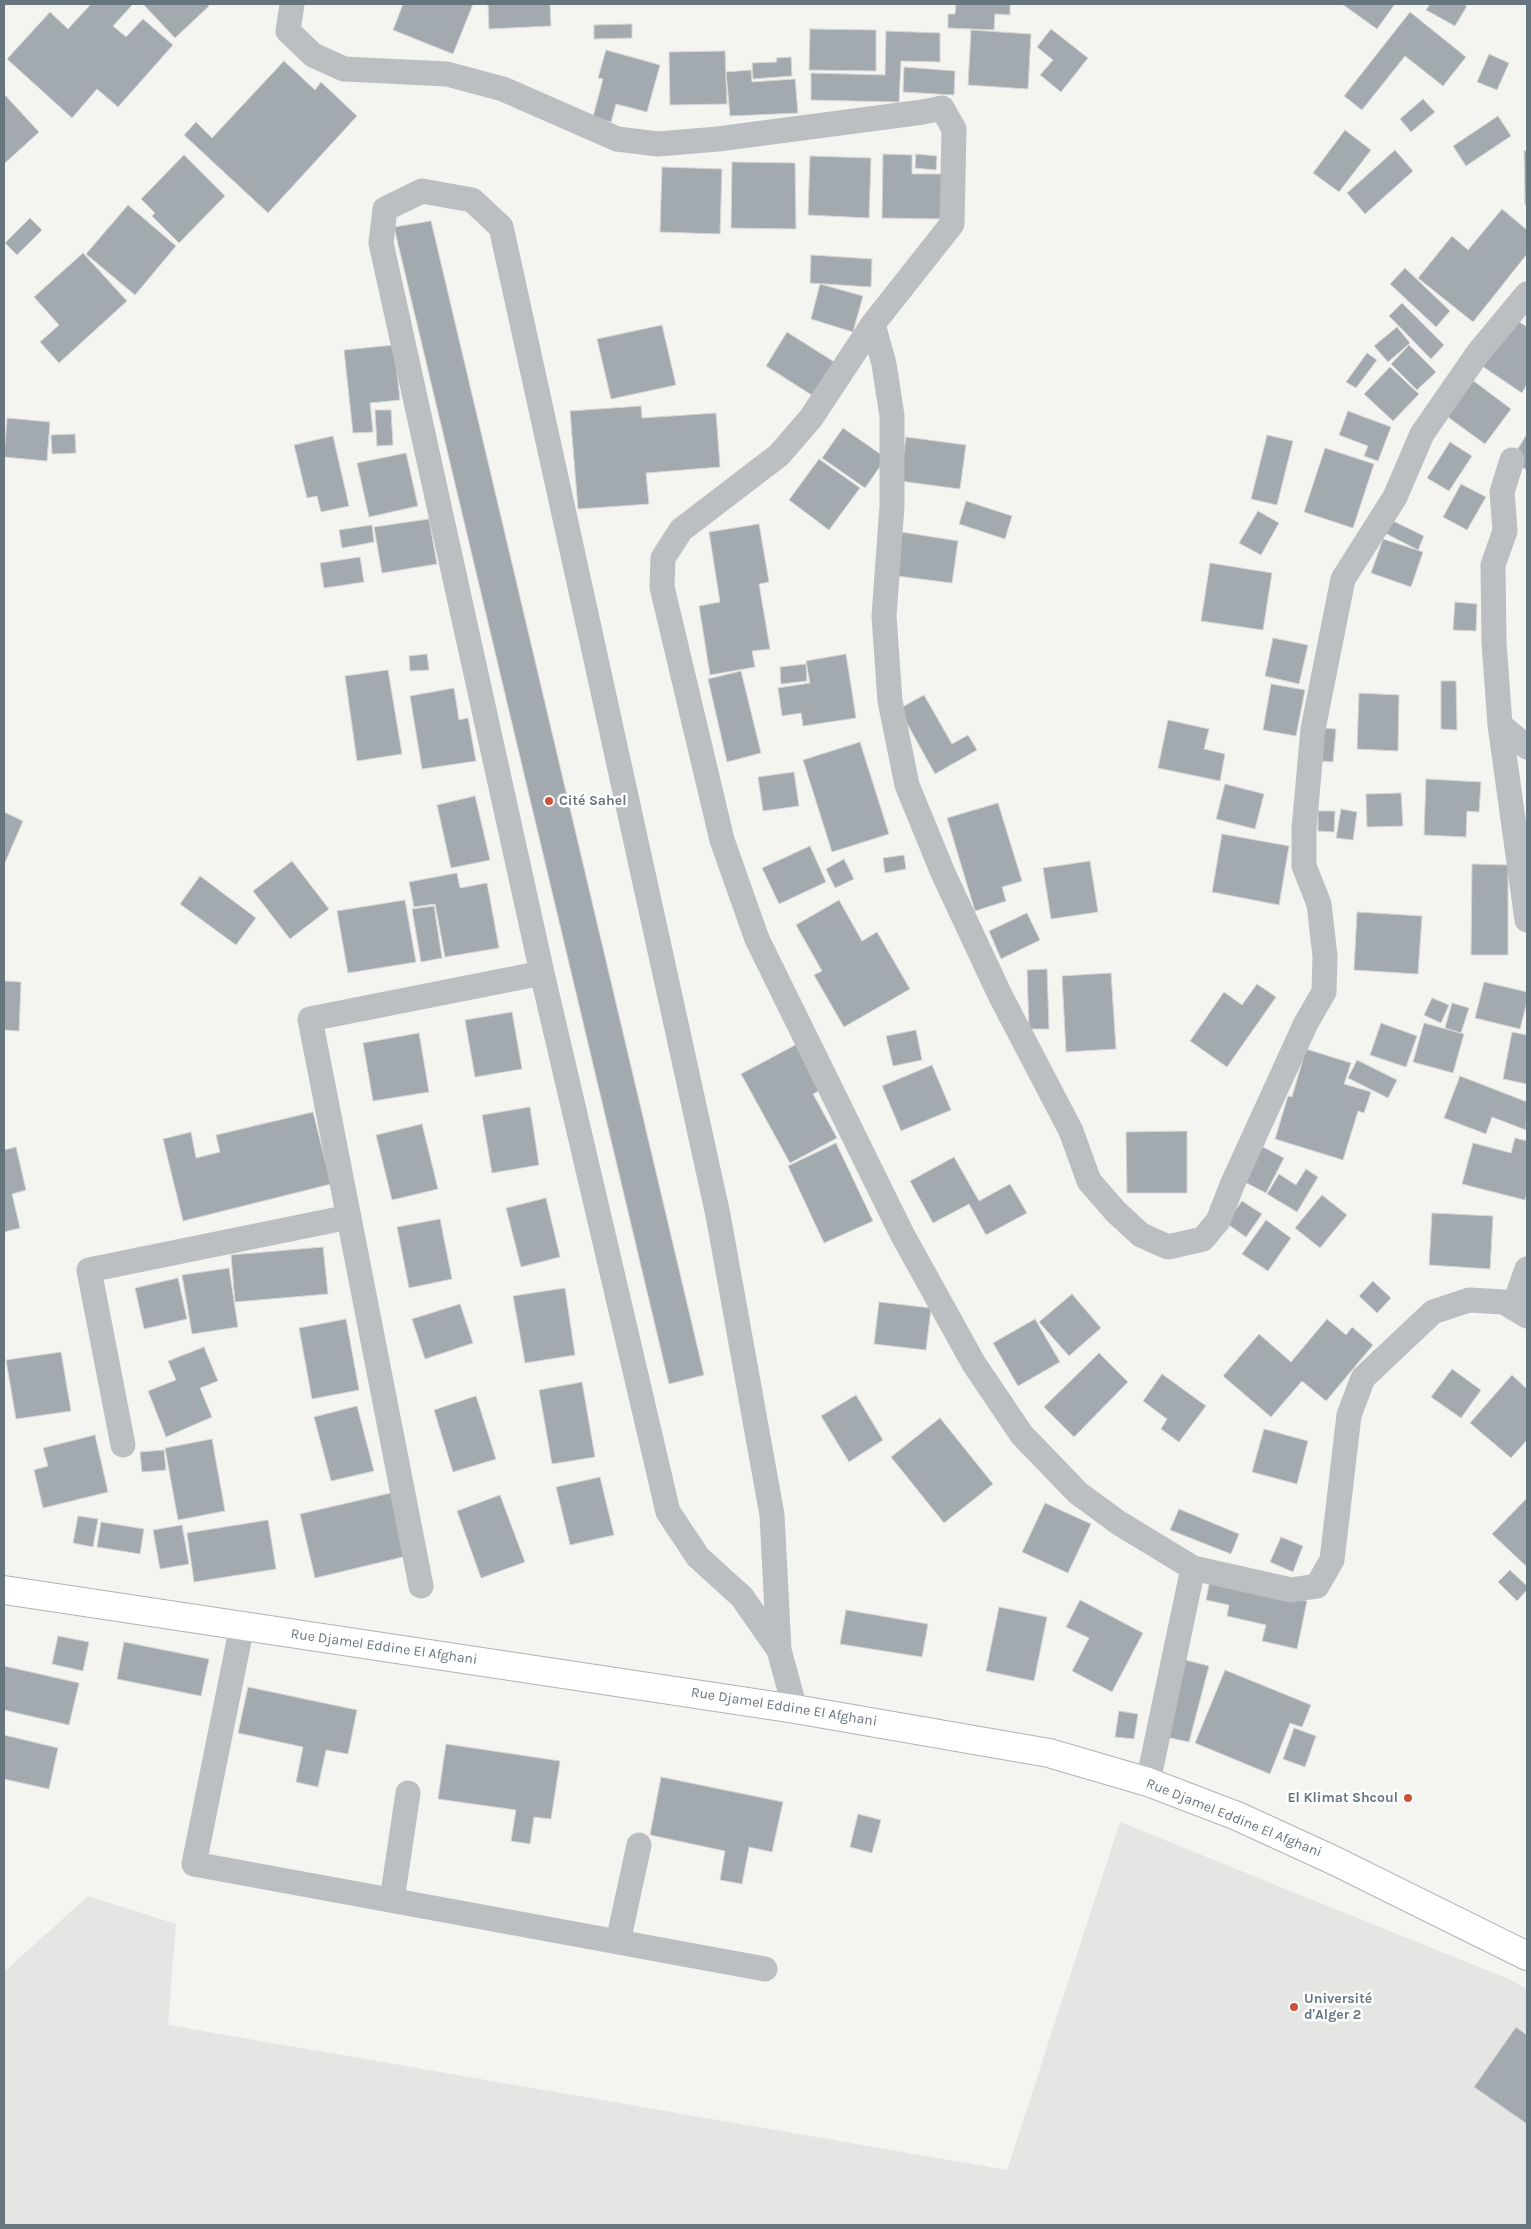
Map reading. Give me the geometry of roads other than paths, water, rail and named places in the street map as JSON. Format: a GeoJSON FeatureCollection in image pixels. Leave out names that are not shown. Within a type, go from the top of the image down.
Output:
{"type":"FeatureCollection","features":[{"type":"Feature","properties":{"kind":"main road","name":"Rue Djamel Eddine El Afghani"},"geometry":{"type":"LineString","coordinates":[[4,1590],[795,1709],[1049,1753],[1148,1782],[1237,1816],[1333,1860],[1527,1956]]}},
{"type":"Feature","properties":{"kind":"street"},"geometry":{"type":"LineString","coordinates":[[292,4],[288,31],[313,55],[344,69],[447,74],[503,89],[617,139],[658,144],[718,139],[942,108],[954,129],[952,224],[873,324],[811,418],[779,455],[680,530],[664,558],[662,587],[722,840],[757,939],[902,1234],[974,1364],[1022,1435],[1078,1493],[1119,1523],[1193,1568],[1291,1590],[1317,1586],[1332,1560],[1350,1415],[1364,1378],[1433,1312],[1469,1300],[1504,1302],[1520,1312],[1527,1269]]}},
{"type":"Feature","properties":{"kind":"street"},"geometry":{"type":"LineString","coordinates":[[779,1650],[742,1597],[698,1557],[668,1512],[542,973],[380,243],[385,209],[422,190],[472,200],[501,227],[718,1215],[772,1515],[779,1650],[795,1709]]}},
{"type":"Feature","properties":{"kind":"street"},"geometry":{"type":"LineString","coordinates":[[873,324],[884,364],[892,416],[892,506],[884,616],[890,701],[907,785],[947,882],[1000,995],[1071,1131],[1089,1181],[1116,1212],[1141,1235],[1168,1247],[1203,1239],[1218,1222],[1232,1184],[1306,1023],[1324,992],[1325,956],[1318,904],[1304,866],[1304,828],[1313,729],[1343,580],[1395,497],[1422,434],[1478,353],[1527,294]]}},
{"type":"Feature","properties":{"kind":"street"},"geometry":{"type":"LineString","coordinates":[[1512,460],[1502,492],[1506,530],[1493,565],[1494,642],[1500,725],[1527,920]]}},
{"type":"Feature","properties":{"kind":"street"},"geometry":{"type":"LineString","coordinates":[[1500,725],[1527,746]]}},
{"type":"Feature","properties":{"kind":"street"},"geometry":{"type":"LineString","coordinates":[[422,1586],[310,1019],[542,973]]}},
{"type":"Feature","properties":{"kind":"street"},"geometry":{"type":"LineString","coordinates":[[123,1445],[89,1270],[349,1218]]}},
{"type":"Feature","properties":{"kind":"street"},"geometry":{"type":"LineString","coordinates":[[1148,1782],[1193,1568]]}},
{"type":"Feature","properties":{"kind":"street"},"geometry":{"type":"LineString","coordinates":[[242,1626],[194,1864],[765,1968]]}},
{"type":"Feature","properties":{"kind":"street"},"geometry":{"type":"LineString","coordinates":[[392,1900],[408,1793]]}},
{"type":"Feature","properties":{"kind":"street"},"geometry":{"type":"LineString","coordinates":[[618,1942],[639,1845]]}},
{"type":"Feature","properties":{"kind":"place","name":"Cité Sahel"},"geometry":{"type":"Point","coordinates":[549,801]}},
{"type":"Feature","properties":{"kind":"place","name":"El Klimat Shcoul"},"geometry":{"type":"Point","coordinates":[1408,1798]}},
{"type":"Feature","properties":{"kind":"place","name":"Université d'Alger 2"},"geometry":{"type":"Point","coordinates":[1294,2007]}}]}
